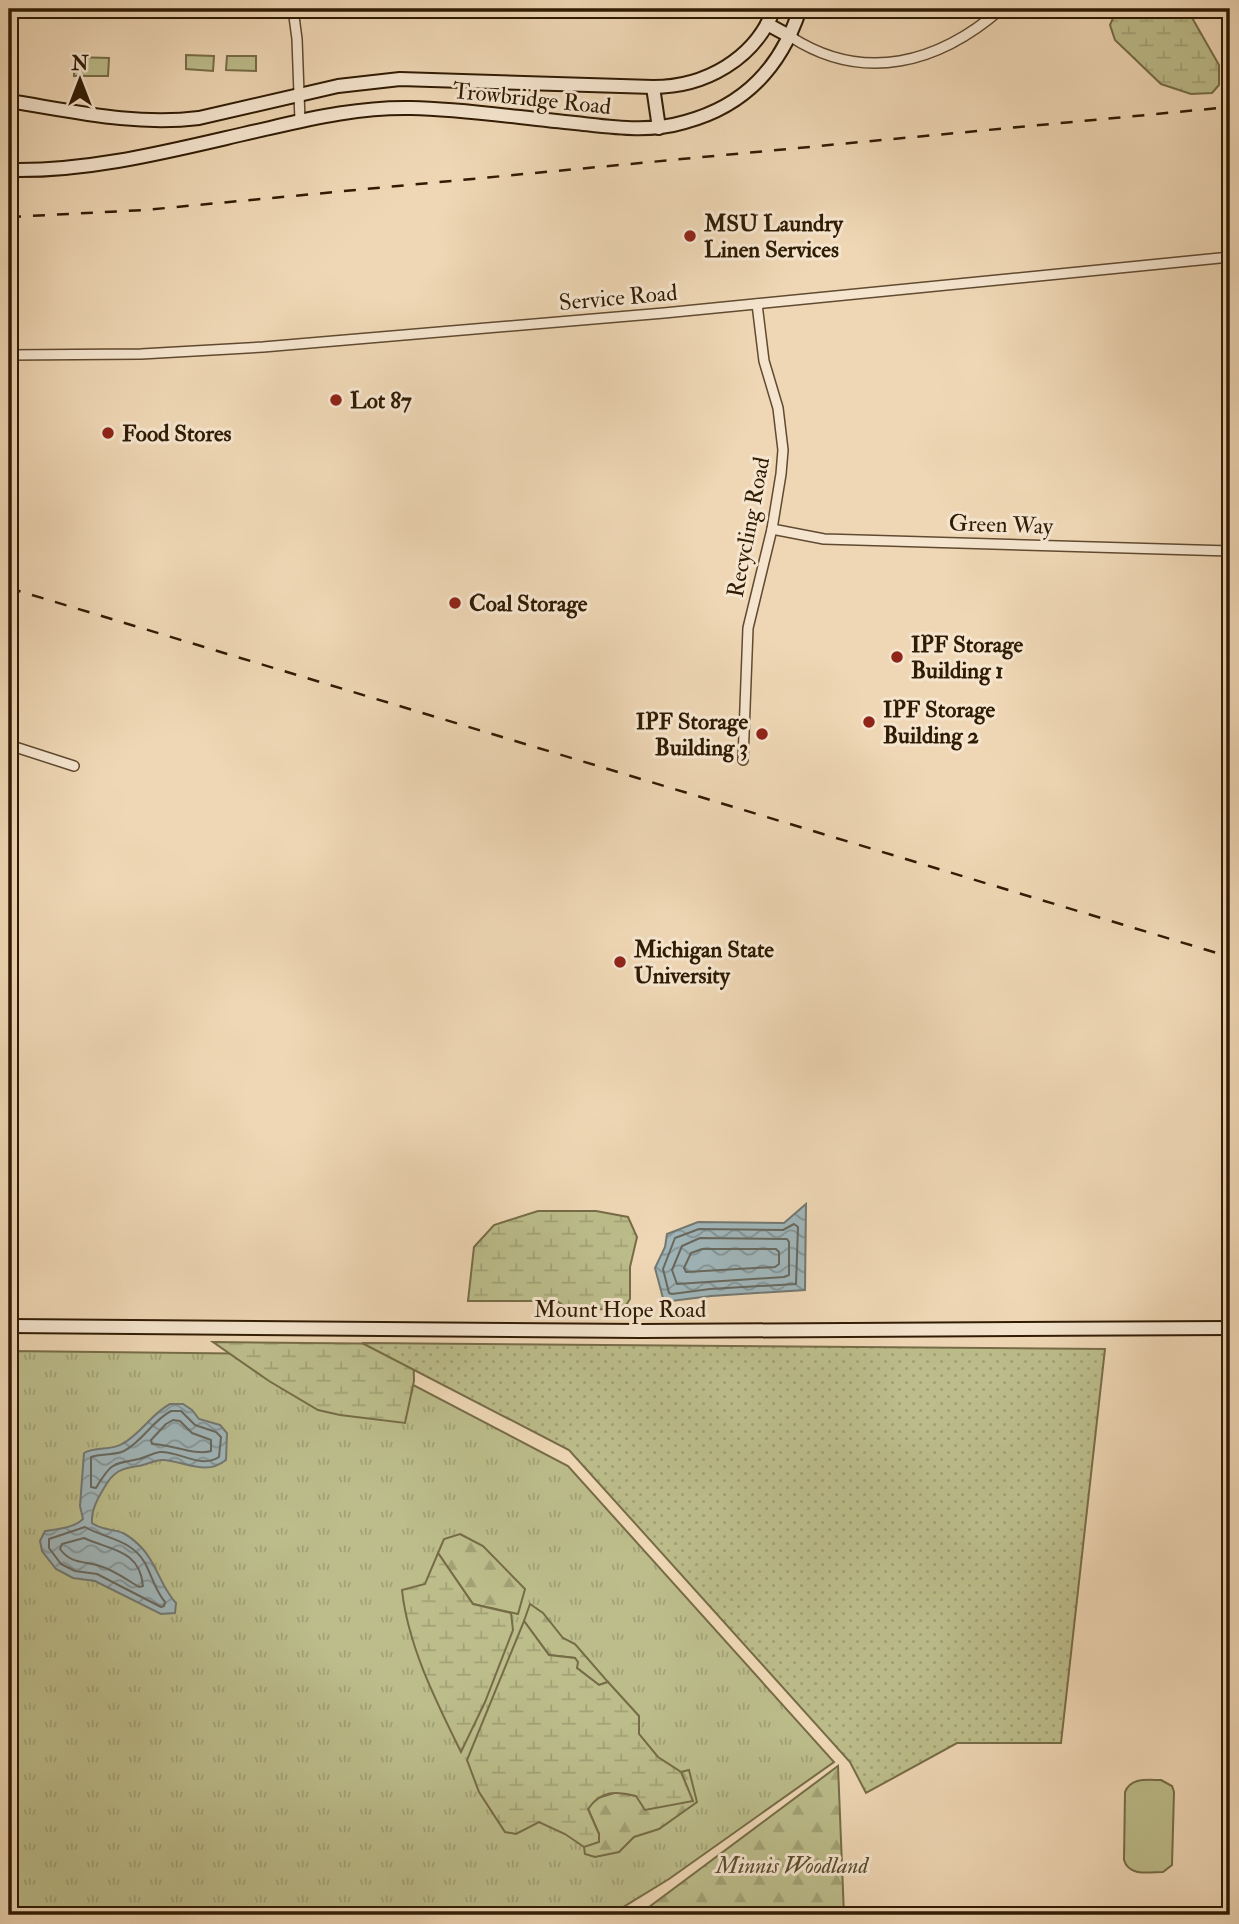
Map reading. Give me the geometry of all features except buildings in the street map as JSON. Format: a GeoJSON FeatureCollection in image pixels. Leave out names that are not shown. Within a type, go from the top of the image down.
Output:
{"type":"FeatureCollection","features":[{"type":"Feature","properties":{"kind":"street"},"geometry":{"type":"LineString","coordinates":[[293,9],[300,121]]}},
{"type":"Feature","properties":{"kind":"street","name":"Trowbridge Road"},"geometry":{"type":"LineString","coordinates":[[9,101],[122,118],[171,121],[299,94],[400,79],[653,87],[686,84],[718,72],[746,51],[767,24],[774,9]]}},
{"type":"Feature","properties":{"kind":"street","name":"Trowbridge Road"},"geometry":{"type":"LineString","coordinates":[[9,170],[61,168],[110,162],[342,113],[411,108],[618,128],[659,128],[699,118],[736,99],[767,71],[791,37],[800,9]]}},
{"type":"Feature","properties":{"kind":"street"},"geometry":{"type":"LineString","coordinates":[[767,24],[808,48],[835,58],[863,63],[892,62],[921,57],[950,46],[978,29],[1001,9]]}},
{"type":"Feature","properties":{"kind":"street"},"geometry":{"type":"LineString","coordinates":[[653,87],[659,128]]}},
{"type":"Feature","properties":{"kind":"street","name":"Service Road"},"geometry":{"type":"LineString","coordinates":[[9,355],[141,354],[263,347],[757,304],[1230,257]]}},
{"type":"Feature","properties":{"kind":"street","name":"Recycling Road"},"geometry":{"type":"LineString","coordinates":[[743,760],[748,628],[772,529],[782,450],[778,408],[764,361],[757,304]]}},
{"type":"Feature","properties":{"kind":"street","name":"Green Way"},"geometry":{"type":"LineString","coordinates":[[772,529],[824,538],[1230,551]]}},
{"type":"Feature","properties":{"kind":"street"},"geometry":{"type":"LineString","coordinates":[[9,745],[74,766]]}},
{"type":"Feature","properties":{"kind":"street","name":"Mount Hope Road"},"geometry":{"type":"LineString","coordinates":[[9,1326],[614,1331],[1230,1328]]}},
{"type":"Feature","properties":{"kind":"green space"},"geometry":{"type":"Polygon","coordinates":[[[1187,9],[1219,65],[1219,85],[1212,93],[1191,94],[1161,84],[1115,40],[1110,25],[1113,18],[1153,15],[1187,9]]]}},
{"type":"Feature","properties":{"kind":"green space"},"geometry":{"type":"Polygon","coordinates":[[[186,55],[214,56],[213,71],[186,69],[186,55]]]}},
{"type":"Feature","properties":{"kind":"green space"},"geometry":{"type":"Polygon","coordinates":[[[227,56],[256,56],[256,71],[226,70],[227,56]]]}},
{"type":"Feature","properties":{"kind":"green space"},"geometry":{"type":"Polygon","coordinates":[[[74,57],[109,58],[108,76],[74,76],[74,57]]]}},
{"type":"Feature","properties":{"kind":"green space"},"geometry":{"type":"Polygon","coordinates":[[[538,1211],[596,1211],[628,1217],[637,1237],[630,1267],[630,1299],[623,1310],[567,1308],[557,1301],[468,1301],[474,1247],[494,1225],[538,1211]]]}},
{"type":"Feature","properties":{"kind":"green space"},"geometry":{"type":"Polygon","coordinates":[[[213,1342],[413,1344],[414,1381],[405,1423],[318,1410],[269,1381],[213,1342]]]}},
{"type":"Feature","properties":{"kind":"green space"},"geometry":{"type":"Polygon","coordinates":[[[362,1343],[1105,1349],[1061,1743],[957,1743],[866,1793],[850,1762],[569,1450],[362,1343]]]}},
{"type":"Feature","properties":{"kind":"green space"},"geometry":{"type":"Polygon","coordinates":[[[9,1351],[356,1355],[568,1466],[834,1762],[669,1879],[617,1911],[616,1915],[9,1915],[9,1351]]]}},
{"type":"Feature","properties":{"kind":"green space"},"geometry":{"type":"Polygon","coordinates":[[[460,1534],[483,1546],[525,1589],[518,1614],[473,1604],[438,1553],[444,1539],[460,1534]]]}},
{"type":"Feature","properties":{"kind":"green space"},"geometry":{"type":"Polygon","coordinates":[[[438,1553],[473,1604],[511,1613],[513,1630],[485,1702],[461,1752],[417,1652],[410,1632],[402,1590],[425,1584],[438,1553]]]}},
{"type":"Feature","properties":{"kind":"green space"},"geometry":{"type":"Polygon","coordinates":[[[530,1604],[543,1613],[563,1638],[575,1644],[608,1682],[599,1685],[577,1668],[575,1658],[549,1655],[524,1621],[530,1604]]]}},
{"type":"Feature","properties":{"kind":"green space"},"geometry":{"type":"Polygon","coordinates":[[[524,1621],[549,1655],[575,1658],[578,1662],[577,1668],[599,1685],[608,1682],[639,1716],[639,1734],[658,1757],[681,1772],[693,1801],[645,1810],[636,1796],[622,1793],[604,1795],[588,1809],[599,1834],[599,1842],[584,1847],[565,1834],[539,1822],[516,1834],[505,1832],[479,1792],[467,1760],[524,1621]]]}},
{"type":"Feature","properties":{"kind":"green space","name":"Minnis Woodland"},"geometry":{"type":"Polygon","coordinates":[[[838,1766],[844,1915],[641,1915],[641,1913],[838,1766]]]}},
{"type":"Feature","properties":{"kind":"green space"},"geometry":{"type":"Polygon","coordinates":[[[689,1770],[697,1802],[659,1829],[634,1837],[619,1852],[595,1857],[585,1854],[584,1847],[599,1834],[588,1809],[595,1799],[617,1792],[692,1800],[681,1772],[689,1770]]]}},
{"type":"Feature","properties":{"kind":"green space"},"geometry":{"type":"Polygon","coordinates":[[[1161,1780],[1172,1786],[1174,1792],[1172,1865],[1163,1872],[1135,1871],[1130,1869],[1124,1860],[1125,1792],[1135,1782],[1161,1780]]]}},
{"type":"Feature","properties":{"kind":"water"},"geometry":{"type":"Polygon","coordinates":[[[806,1204],[805,1290],[664,1302],[655,1268],[665,1247],[667,1234],[698,1222],[784,1223],[806,1204]]]}},
{"type":"Feature","properties":{"kind":"water"},"geometry":{"type":"Polygon","coordinates":[[[170,1404],[183,1404],[199,1419],[220,1425],[227,1433],[226,1460],[203,1468],[161,1460],[122,1470],[107,1483],[95,1504],[92,1518],[92,1523],[96,1525],[128,1536],[146,1553],[176,1603],[175,1613],[161,1614],[95,1581],[73,1578],[56,1569],[42,1551],[40,1541],[45,1531],[70,1526],[83,1519],[80,1506],[84,1453],[122,1444],[170,1404]]]}},
{"type":"Feature","properties":{"kind":"railway"},"geometry":{"type":"LineString","coordinates":[[9,217],[145,210],[1230,107]]}},
{"type":"Feature","properties":{"kind":"railway"},"geometry":{"type":"LineString","coordinates":[[9,588],[1230,957]]}},
{"type":"Feature","properties":{"kind":"place","name":"MSU Laundry Linen Services"},"geometry":{"type":"Point","coordinates":[690,236]}},
{"type":"Feature","properties":{"kind":"place","name":"Lot 87"},"geometry":{"type":"Point","coordinates":[336,400]}},
{"type":"Feature","properties":{"kind":"place","name":"Food Stores"},"geometry":{"type":"Point","coordinates":[108,433]}},
{"type":"Feature","properties":{"kind":"place","name":"Coal Storage"},"geometry":{"type":"Point","coordinates":[455,603]}},
{"type":"Feature","properties":{"kind":"place","name":"IPF Storage Building 1"},"geometry":{"type":"Point","coordinates":[897,657]}},
{"type":"Feature","properties":{"kind":"place","name":"IPF Storage Building 2"},"geometry":{"type":"Point","coordinates":[869,722]}},
{"type":"Feature","properties":{"kind":"place","name":"IPF Storage Building 3"},"geometry":{"type":"Point","coordinates":[762,734]}},
{"type":"Feature","properties":{"kind":"place","name":"Michigan State University"},"geometry":{"type":"Point","coordinates":[620,962]}}]}
